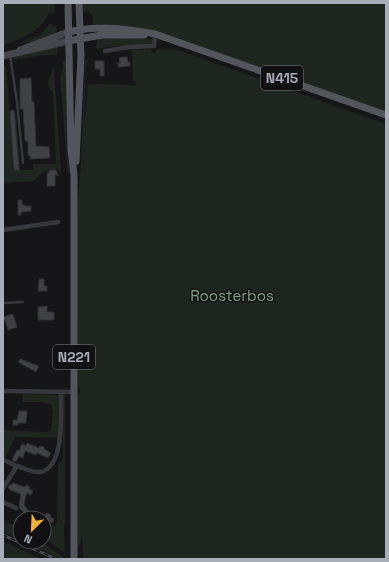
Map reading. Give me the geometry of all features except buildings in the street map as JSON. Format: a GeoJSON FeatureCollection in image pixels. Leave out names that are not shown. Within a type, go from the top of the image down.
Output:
{"type":"FeatureCollection","features":[{"type":"Feature","properties":{"kind":"main road","name":"N221"},"geometry":{"type":"LineString","coordinates":[[68,3],[71,149],[74,175]]}},
{"type":"Feature","properties":{"kind":"main road","name":"N221"},"geometry":{"type":"LineString","coordinates":[[74,556],[74,175],[77,149],[80,38],[79,3]]}},
{"type":"Feature","properties":{"kind":"main road","name":"N415"},"geometry":{"type":"LineString","coordinates":[[68,32],[80,29],[131,29],[178,41],[386,115]]}},
{"type":"Feature","properties":{"kind":"main road"},"geometry":{"type":"LineString","coordinates":[[6,56],[26,46],[68,32]]}},
{"type":"Feature","properties":{"kind":"main road","name":"N415"},"geometry":{"type":"LineString","coordinates":[[68,41],[114,34],[155,36]]}},
{"type":"Feature","properties":{"kind":"main road"},"geometry":{"type":"LineString","coordinates":[[6,56],[68,41]]}},
{"type":"Feature","properties":{"kind":"street"},"geometry":{"type":"LineString","coordinates":[[105,51],[117,48],[154,46],[155,36]]}},
{"type":"Feature","properties":{"kind":"street"},"geometry":{"type":"LineString","coordinates":[[3,230],[58,222]]}},
{"type":"Feature","properties":{"kind":"street"},"geometry":{"type":"LineString","coordinates":[[3,391],[74,392]]}},
{"type":"Feature","properties":{"kind":"street"},"geometry":{"type":"LineString","coordinates":[[3,460],[34,472],[47,470],[55,460],[59,448],[61,392]]}},
{"type":"Feature","properties":{"kind":"street"},"geometry":{"type":"LineString","coordinates":[[3,488],[17,466]]}},
{"type":"Feature","properties":{"kind":"street"},"geometry":{"type":"LineString","coordinates":[[3,502],[16,508]]}},
{"type":"Feature","properties":{"kind":"lane"},"geometry":{"type":"LineString","coordinates":[[6,56],[17,102],[23,163]]}},
{"type":"Feature","properties":{"kind":"lane"},"geometry":{"type":"LineString","coordinates":[[3,303],[23,302]]}},
{"type":"Feature","properties":{"kind":"green space"},"geometry":{"type":"Polygon","coordinates":[[[3,3],[54,3],[55,13],[49,13],[41,25],[30,34],[3,45],[3,3]]]}},
{"type":"Feature","properties":{"kind":"green space"},"geometry":{"type":"Polygon","coordinates":[[[83,3],[386,3],[386,113],[143,29],[110,24],[93,24],[93,16],[87,11],[82,12],[83,3]]]}},
{"type":"Feature","properties":{"kind":"green space"},"geometry":{"type":"Polygon","coordinates":[[[50,24],[56,26],[57,34],[43,39],[19,44],[40,35],[50,24]]]}},
{"type":"Feature","properties":{"kind":"green space"},"geometry":{"type":"Polygon","coordinates":[[[97,39],[153,39],[153,44],[96,48],[97,39]]]}},
{"type":"Feature","properties":{"kind":"green space"},"geometry":{"type":"Polygon","coordinates":[[[58,46],[57,55],[42,55],[13,60],[15,57],[58,46]]]}},
{"type":"Feature","properties":{"kind":"green space","name":"Roosterbos"},"geometry":{"type":"Polygon","coordinates":[[[152,49],[151,53],[155,54],[157,49],[175,49],[386,124],[386,559],[83,559],[82,537],[78,549],[76,395],[80,394],[80,388],[78,388],[76,228],[81,160],[85,60],[88,60],[86,67],[84,130],[88,84],[135,85],[136,81],[133,81],[132,50],[152,49]]]}},
{"type":"Feature","properties":{"kind":"green space"},"geometry":{"type":"Polygon","coordinates":[[[62,61],[67,61],[70,173],[68,174],[60,77],[63,67],[62,61]]]}},
{"type":"Feature","properties":{"kind":"green space"},"geometry":{"type":"Polygon","coordinates":[[[6,66],[10,115],[16,114],[20,170],[33,170],[33,164],[56,164],[53,93],[49,86],[49,80],[53,67],[61,171],[52,170],[43,172],[34,181],[3,183],[3,67],[6,66]]]}},
{"type":"Feature","properties":{"kind":"green space"},"geometry":{"type":"Polygon","coordinates":[[[23,394],[59,395],[61,417],[59,438],[15,437],[5,459],[3,458],[3,430],[47,432],[51,430],[53,411],[51,404],[22,402],[23,394]]]}},
{"type":"Feature","properties":{"kind":"green space"},"geometry":{"type":"Polygon","coordinates":[[[63,395],[65,395],[65,553],[52,544],[52,525],[55,526],[57,521],[58,465],[62,460],[63,395]]]}},
{"type":"Feature","properties":{"kind":"green space"},"geometry":{"type":"Polygon","coordinates":[[[3,520],[12,524],[12,536],[3,532],[3,520]]]}},
{"type":"Feature","properties":{"kind":"green space"},"geometry":{"type":"Polygon","coordinates":[[[3,541],[12,545],[12,550],[22,550],[41,559],[3,559],[3,541]]]}},
{"type":"Feature","properties":{"kind":"green space"},"geometry":{"type":"Polygon","coordinates":[[[52,549],[65,559],[61,559],[42,550],[52,549]]]}},
{"type":"Feature","properties":{"kind":"railway"},"geometry":{"type":"LineString","coordinates":[[3,535],[56,559]]}}]}
